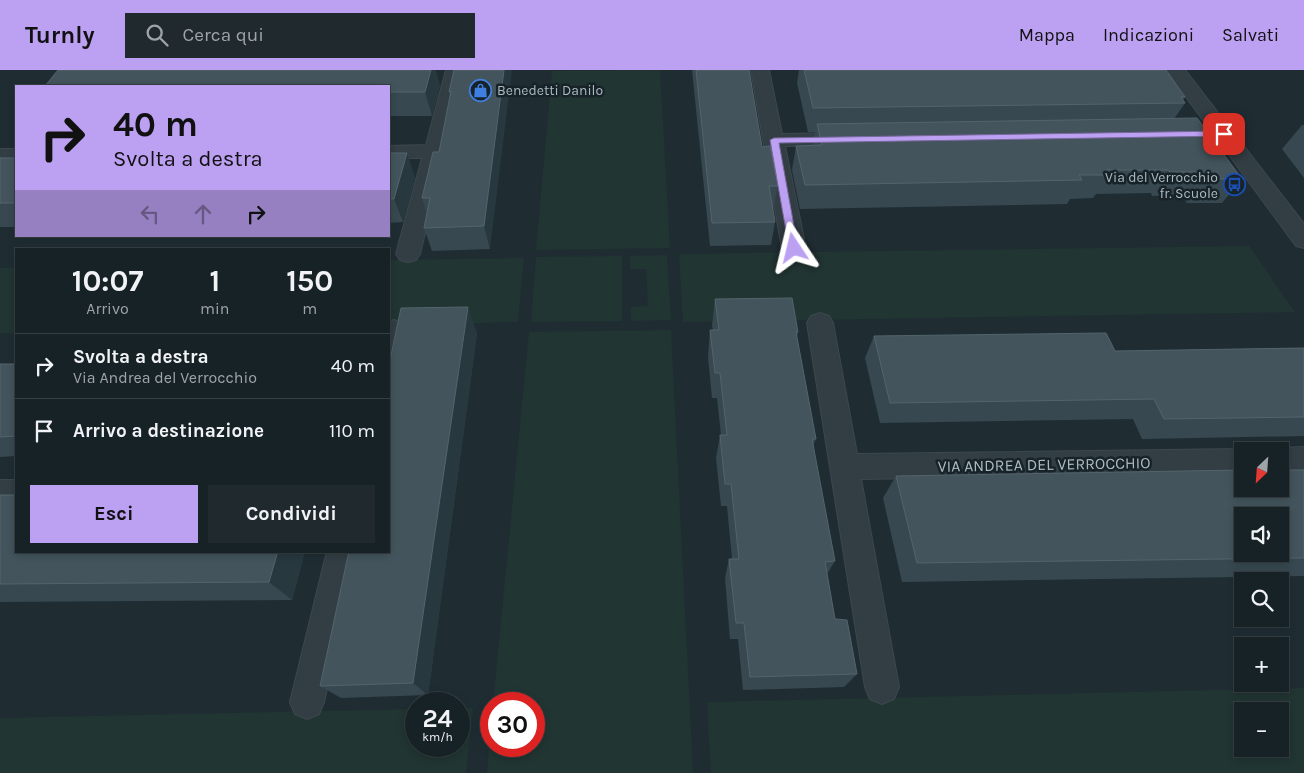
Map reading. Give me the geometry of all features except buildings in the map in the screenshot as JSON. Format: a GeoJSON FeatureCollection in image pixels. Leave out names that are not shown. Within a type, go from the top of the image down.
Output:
{"type":"FeatureCollection","features":[{"type":"Feature","properties":{"kind":"street"},"geometry":{"type":"LineString","coordinates":[[408,254],[455,70]]}},
{"type":"Feature","properties":{"kind":"street"},"geometry":{"type":"LineString","coordinates":[[760,70],[794,248]]}},
{"type":"Feature","properties":{"kind":"street"},"geometry":{"type":"LineString","coordinates":[[1175,70],[1304,240]]}},
{"type":"Feature","properties":{"kind":"street"},"geometry":{"type":"LineString","coordinates":[[1156,135],[1224,134]]}},
{"type":"Feature","properties":{"kind":"street"},"geometry":{"type":"LineString","coordinates":[[774,140],[872,139]]}},
{"type":"Feature","properties":{"kind":"street"},"geometry":{"type":"LineString","coordinates":[[390,152],[435,151]]}},
{"type":"Feature","properties":{"kind":"street"},"geometry":{"type":"LineString","coordinates":[[0,156],[15,156]]}},
{"type":"Feature","properties":{"kind":"street"},"geometry":{"type":"LineString","coordinates":[[820,323],[882,687]]}},
{"type":"Feature","properties":{"kind":"street","name":"VIA ANDREA DEL VERROCCHIO"},"geometry":{"type":"LineString","coordinates":[[845,467],[1234,460]]}},
{"type":"Feature","properties":{"kind":"street"},"geometry":{"type":"LineString","coordinates":[[1289,460],[1304,460]]}},
{"type":"Feature","properties":{"kind":"street"},"geometry":{"type":"LineString","coordinates":[[0,493],[15,493]]}},
{"type":"Feature","properties":{"kind":"street"},"geometry":{"type":"LineString","coordinates":[[307,702],[342,553]]}},
{"type":"Feature","properties":{"kind":"green space"},"geometry":{"type":"Polygon","coordinates":[[[660,70],[670,248],[536,250],[552,71],[660,70]]]}},
{"type":"Feature","properties":{"kind":"green space"},"geometry":{"type":"Polygon","coordinates":[[[1249,246],[1295,312],[683,322],[679,254],[1249,246]]]}},
{"type":"Feature","properties":{"kind":"green space"},"geometry":{"type":"Polygon","coordinates":[[[667,255],[671,320],[631,321],[631,307],[648,306],[646,269],[630,269],[630,256],[667,255]]]}},
{"type":"Feature","properties":{"kind":"green space"},"geometry":{"type":"Polygon","coordinates":[[[622,256],[622,321],[531,322],[536,257],[622,256]]]}},
{"type":"Feature","properties":{"kind":"green space"},"geometry":{"type":"Polygon","coordinates":[[[524,258],[518,322],[390,325],[390,260],[524,258]]]}},
{"type":"Feature","properties":{"kind":"green space"},"geometry":{"type":"Polygon","coordinates":[[[0,268],[15,268],[15,333],[0,333],[0,268]]]}},
{"type":"Feature","properties":{"kind":"green space"},"geometry":{"type":"Polygon","coordinates":[[[671,330],[693,773],[487,773],[488,757],[545,757],[545,692],[494,692],[529,332],[671,330]]]}},
{"type":"Feature","properties":{"kind":"green space"},"geometry":{"type":"Polygon","coordinates":[[[1289,688],[1304,688],[1304,773],[711,773],[707,702],[1234,690],[1234,692],[1289,692],[1289,688]]]}},
{"type":"Feature","properties":{"kind":"green space"},"geometry":{"type":"Polygon","coordinates":[[[470,708],[473,708],[470,736],[470,708]]]}},
{"type":"Feature","properties":{"kind":"green space"},"geometry":{"type":"Polygon","coordinates":[[[405,709],[405,757],[468,757],[466,773],[0,773],[0,718],[405,709]]]}},
{"type":"Feature","properties":{"kind":"place","name":"Benedetti Danilo"},"geometry":{"type":"Point","coordinates":[481,90]}},
{"type":"Feature","properties":{"kind":"place","name":"Via del Verrocchio fr. Scuole"},"geometry":{"type":"Point","coordinates":[1234,185]}},
{"type":"Feature","properties":{"kind":"route"},"geometry":{"type":"LineString","coordinates":[[794,248],[774,140],[1224,134]]}}]}
